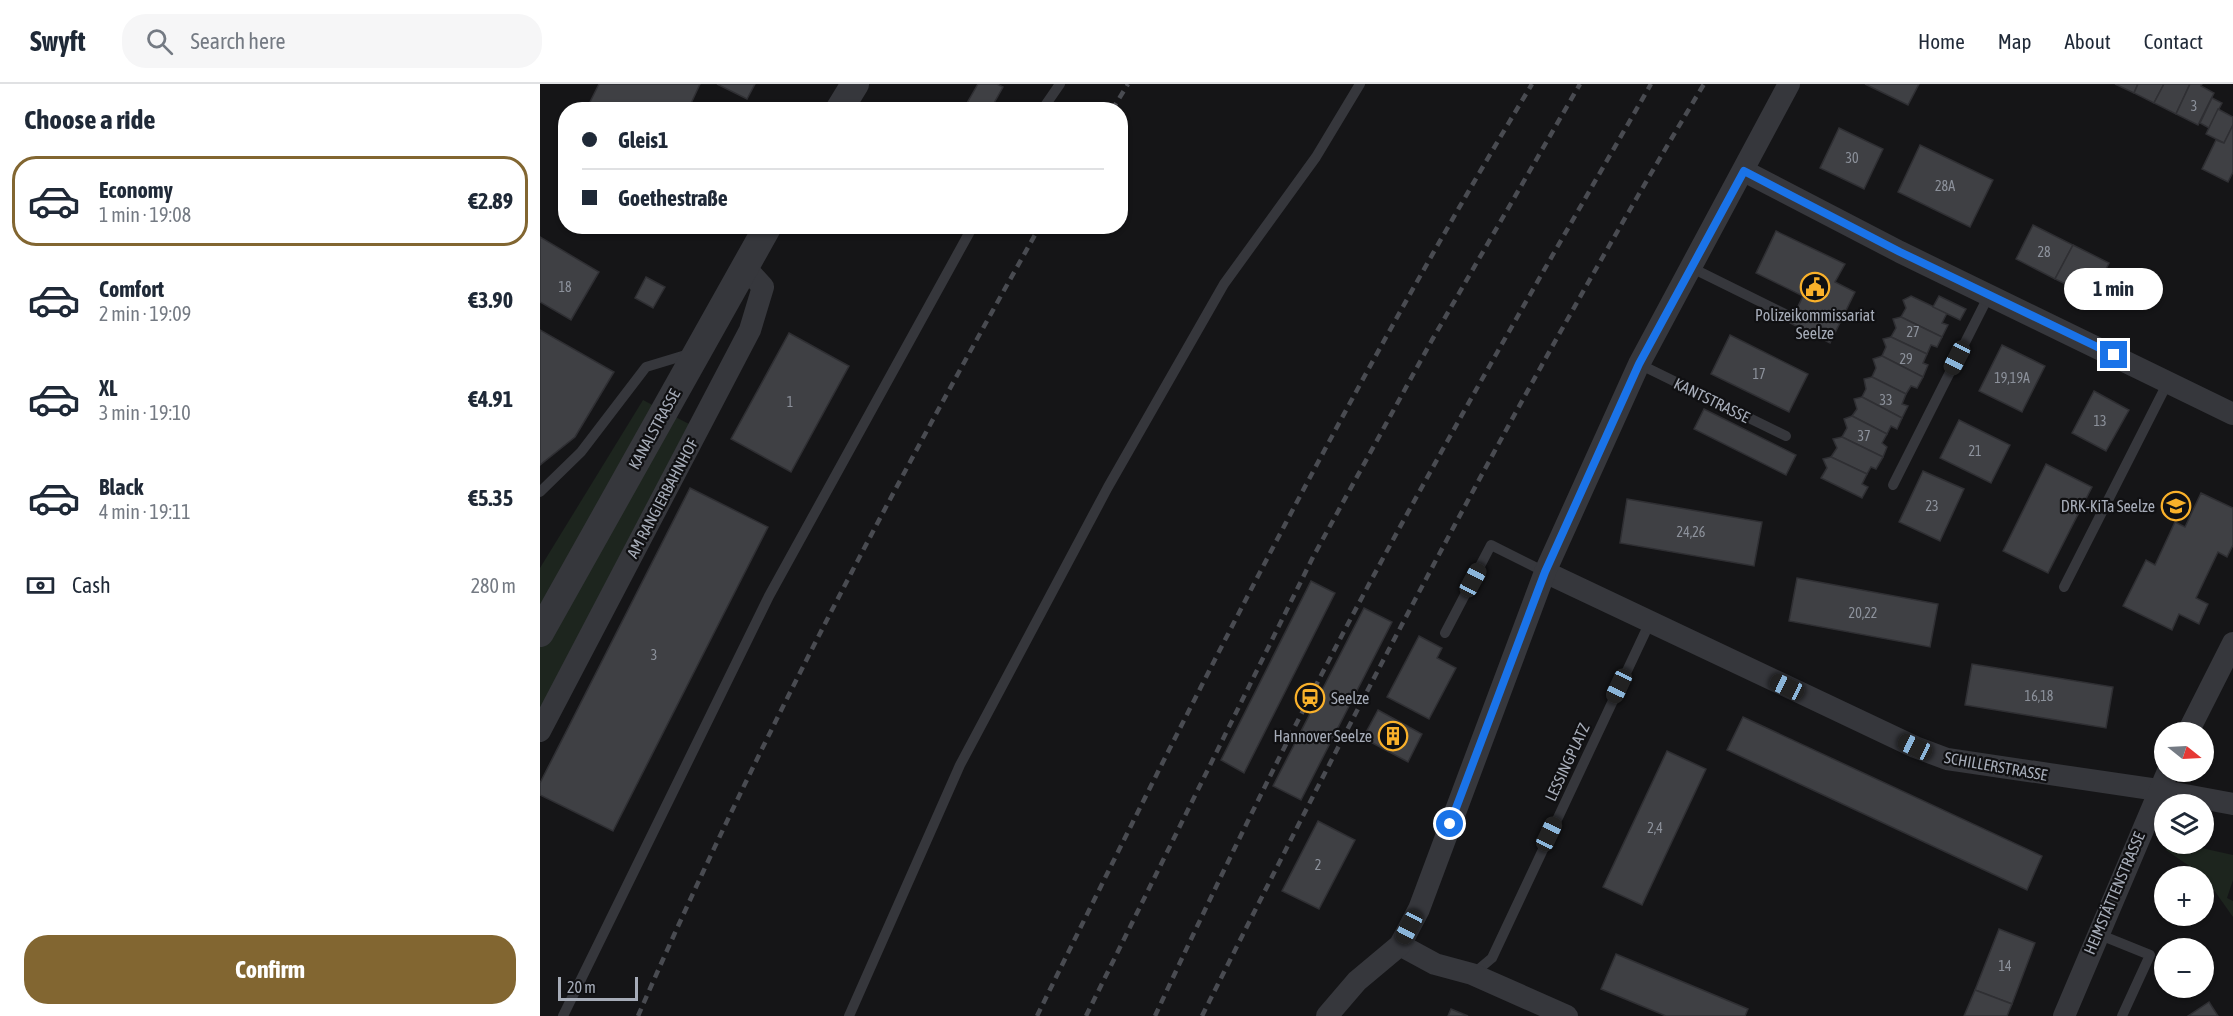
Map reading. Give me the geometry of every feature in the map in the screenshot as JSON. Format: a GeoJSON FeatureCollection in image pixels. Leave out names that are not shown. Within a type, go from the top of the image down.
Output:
{"type":"FeatureCollection","features":[{"type":"Feature","properties":{"kind":"street"},"geometry":{"type":"LineString","coordinates":[[844,102],[855,84]]}},
{"type":"Feature","properties":{"kind":"street"},"geometry":{"type":"LineString","coordinates":[[1328,1016],[1357,981],[1400,945],[1419,909],[1545,572],[1639,364],[1789,84]]}},
{"type":"Feature","properties":{"kind":"street"},"geometry":{"type":"LineString","coordinates":[[1744,171],[1989,295],[2233,414]]}},
{"type":"Feature","properties":{"kind":"street","name":"KANALSTRASSE"},"geometry":{"type":"LineString","coordinates":[[540,633],[763,234]]}},
{"type":"Feature","properties":{"kind":"street","name":"AM RANGIERBAHNHOF"},"geometry":{"type":"LineString","coordinates":[[540,731],[750,330],[763,287],[744,266]]}},
{"type":"Feature","properties":{"kind":"street","name":"SCHILLERSTRASSE"},"geometry":{"type":"LineString","coordinates":[[1545,572],[1915,747],[1947,759],[2154,779]]}},
{"type":"Feature","properties":{"kind":"street"},"geometry":{"type":"LineString","coordinates":[[2193,722],[2233,643]]}},
{"type":"Feature","properties":{"kind":"street","name":"HEIMSTÄTTENSTRASSE"},"geometry":{"type":"LineString","coordinates":[[2064,1016],[2162,782]]}},
{"type":"Feature","properties":{"kind":"street","name":"SCHILLERSTRASSE"},"geometry":{"type":"LineString","coordinates":[[2169,782],[2233,804]]}},
{"type":"Feature","properties":{"kind":"street"},"geometry":{"type":"LineString","coordinates":[[1400,945],[1435,964],[1472,974],[1567,1016]]}},
{"type":"Feature","properties":{"kind":"lane"},"geometry":{"type":"LineString","coordinates":[[1048,102],[1060,84]]}},
{"type":"Feature","properties":{"kind":"lane"},"geometry":{"type":"LineString","coordinates":[[849,1016],[960,765],[1108,487],[1224,284],[1316,157],[1360,84]]}},
{"type":"Feature","properties":{"kind":"lane"},"geometry":{"type":"LineString","coordinates":[[563,1016],[769,596],[968,234]]}},
{"type":"Feature","properties":{"kind":"lane"},"geometry":{"type":"LineString","coordinates":[[1692,268],[1787,315]]}},
{"type":"Feature","properties":{"kind":"lane"},"geometry":{"type":"LineString","coordinates":[[1893,485],[1989,295]]}},
{"type":"Feature","properties":{"kind":"lane"},"geometry":{"type":"LineString","coordinates":[[540,492],[581,452],[646,367],[697,351]]}},
{"type":"Feature","properties":{"kind":"lane","name":"KANTSTRASSE"},"geometry":{"type":"LineString","coordinates":[[1639,364],[1786,436]]}},
{"type":"Feature","properties":{"kind":"lane"},"geometry":{"type":"LineString","coordinates":[[2064,587],[2168,382]]}},
{"type":"Feature","properties":{"kind":"lane"},"geometry":{"type":"LineString","coordinates":[[1445,633],[1491,545],[1545,572]]}},
{"type":"Feature","properties":{"kind":"lane","name":"LESSINGPLATZ"},"geometry":{"type":"LineString","coordinates":[[1472,974],[1492,958],[1650,622]]}},
{"type":"Feature","properties":{"kind":"lane"},"geometry":{"type":"LineString","coordinates":[[2097,934],[2150,955],[2122,1016]]}},
{"type":"Feature","properties":{"kind":"shaded area"},"geometry":{"type":"Polygon","coordinates":[[[643,400],[689,424],[540,709],[540,568],[643,400]]]}},
{"type":"Feature","properties":{"kind":"shaded area"},"geometry":{"type":"Polygon","coordinates":[[[2214,851],[2233,855],[2233,880],[2227,898],[2233,901],[2233,917],[2214,890],[2214,866],[2189,866],[2172,854],[2214,854],[2214,851]]]}},
{"type":"Feature","properties":{"kind":"building"},"geometry":{"type":"Polygon","coordinates":[[[599,84],[700,84],[692,102],[590,102],[599,84]]]}},
{"type":"Feature","properties":{"kind":"building"},"geometry":{"type":"Polygon","coordinates":[[[717,84],[755,84],[747,99],[717,84]]]}},
{"type":"Feature","properties":{"kind":"building"},"geometry":{"type":"Polygon","coordinates":[[[978,84],[997,84],[1003,87],[995,102],[968,102],[978,84]]]}},
{"type":"Feature","properties":{"kind":"building"},"geometry":{"type":"Polygon","coordinates":[[[1865,84],[1919,84],[1908,105],[1865,84]]]}},
{"type":"Feature","properties":{"kind":"building"},"geometry":{"type":"Polygon","coordinates":[[[2115,84],[2138,84],[2134,93],[2115,84]]]}},
{"type":"Feature","properties":{"kind":"building"},"geometry":{"type":"Polygon","coordinates":[[[2138,84],[2164,84],[2154,103],[2134,93],[2138,84]]]}},
{"type":"Feature","properties":{"kind":"building"},"geometry":{"type":"Polygon","coordinates":[[[2164,84],[2190,84],[2176,114],[2154,103],[2164,84]]]}},
{"type":"Feature","properties":{"kind":"building"},"geometry":{"type":"Polygon","coordinates":[[[2190,84],[2202,84],[2201,86],[2214,93],[2198,125],[2176,114],[2190,84]]]}},
{"type":"Feature","properties":{"kind":"building"},"geometry":{"type":"Polygon","coordinates":[[[2212,98],[2222,103],[2209,128],[2200,123],[2212,98]]]}},
{"type":"Feature","properties":{"kind":"building"},"geometry":{"type":"Polygon","coordinates":[[[2218,109],[2233,117],[2233,125],[2224,143],[2206,134],[2218,109]]]}},
{"type":"Feature","properties":{"kind":"building"},"geometry":{"type":"Polygon","coordinates":[[[2233,125],[2233,172],[2228,182],[2202,169],[2216,140],[2224,143],[2233,125]]]}},
{"type":"Feature","properties":{"kind":"building"},"geometry":{"type":"Polygon","coordinates":[[[1839,128],[1883,149],[1864,189],[1820,168],[1839,128]]]}},
{"type":"Feature","properties":{"kind":"building"},"geometry":{"type":"Polygon","coordinates":[[[1920,145],[1993,180],[1970,227],[1898,192],[1920,145]]]}},
{"type":"Feature","properties":{"kind":"building"},"geometry":{"type":"Polygon","coordinates":[[[2033,225],[2073,245],[2055,279],[2016,259],[2033,225]]]}},
{"type":"Feature","properties":{"kind":"building","name":"Polizeikommissariat Seelze"},"geometry":{"type":"Polygon","coordinates":[[[1776,231],[1845,264],[1835,282],[1855,292],[1830,343],[1790,323],[1803,296],[1756,273],[1776,231]]]}},
{"type":"Feature","properties":{"kind":"building"},"geometry":{"type":"Polygon","coordinates":[[[540,237],[599,272],[571,320],[540,302],[540,237]]]}},
{"type":"Feature","properties":{"kind":"building"},"geometry":{"type":"Polygon","coordinates":[[[2073,245],[2109,263],[2092,297],[2055,279],[2073,245]]]}},
{"type":"Feature","properties":{"kind":"building"},"geometry":{"type":"Polygon","coordinates":[[[646,277],[665,287],[653,308],[635,298],[646,277]]]}},
{"type":"Feature","properties":{"kind":"building"},"geometry":{"type":"Polygon","coordinates":[[[1911,296],[1947,313],[1942,323],[1948,325],[1942,337],[1901,317],[1906,308],[1903,300],[1911,296]]]}},
{"type":"Feature","properties":{"kind":"building"},"geometry":{"type":"Polygon","coordinates":[[[1939,296],[1966,309],[1960,320],[1933,307],[1939,296]]]}},
{"type":"Feature","properties":{"kind":"building"},"geometry":{"type":"Polygon","coordinates":[[[1901,317],[1942,337],[1937,347],[1931,345],[1927,354],[1891,337],[1896,328],[1893,319],[1901,317]]]}},
{"type":"Feature","properties":{"kind":"building"},"geometry":{"type":"Polygon","coordinates":[[[540,330],[614,372],[575,437],[540,465],[540,330]]]}},
{"type":"Feature","properties":{"kind":"building"},"geometry":{"type":"Polygon","coordinates":[[[789,333],[849,366],[791,472],[731,439],[789,333]]]}},
{"type":"Feature","properties":{"kind":"building"},"geometry":{"type":"Polygon","coordinates":[[[1730,335],[1808,374],[1789,412],[1711,374],[1730,335]]]}},
{"type":"Feature","properties":{"kind":"building"},"geometry":{"type":"Polygon","coordinates":[[[1891,337],[1927,354],[1923,363],[1928,365],[1923,377],[1882,356],[1886,347],[1883,339],[1891,337]]]}},
{"type":"Feature","properties":{"kind":"building"},"geometry":{"type":"Polygon","coordinates":[[[2002,345],[2045,366],[2022,412],[1979,391],[2002,345]]]}},
{"type":"Feature","properties":{"kind":"building"},"geometry":{"type":"Polygon","coordinates":[[[1882,356],[1923,377],[1917,388],[1911,386],[1906,394],[1872,377],[1876,368],[1873,359],[1882,356]]]}},
{"type":"Feature","properties":{"kind":"building"},"geometry":{"type":"Polygon","coordinates":[[[1872,377],[1906,394],[1902,404],[1908,406],[1902,418],[1862,397],[1866,389],[1864,379],[1872,377]]]}},
{"type":"Feature","properties":{"kind":"building"},"geometry":{"type":"Polygon","coordinates":[[[2094,391],[2129,410],[2106,451],[2072,433],[2094,391]]]}},
{"type":"Feature","properties":{"kind":"building"},"geometry":{"type":"Polygon","coordinates":[[[1862,397],[1902,418],[1897,429],[1891,426],[1887,434],[1852,416],[1857,409],[1854,399],[1862,397]]]}},
{"type":"Feature","properties":{"kind":"building"},"geometry":{"type":"Polygon","coordinates":[[[1704,409],[1796,455],[1786,475],[1694,429],[1704,409]]]}},
{"type":"Feature","properties":{"kind":"building"},"geometry":{"type":"Polygon","coordinates":[[[1852,416],[1887,434],[1882,443],[1887,447],[1883,457],[1842,437],[1847,428],[1844,419],[1852,416]]]}},
{"type":"Feature","properties":{"kind":"building"},"geometry":{"type":"Polygon","coordinates":[[[1959,420],[2010,445],[1991,483],[1940,458],[1959,420]]]}},
{"type":"Feature","properties":{"kind":"building"},"geometry":{"type":"Polygon","coordinates":[[[1842,437],[1883,457],[1876,469],[1871,467],[1867,474],[1831,457],[1837,448],[1833,439],[1842,437]]]}},
{"type":"Feature","properties":{"kind":"building"},"geometry":{"type":"Polygon","coordinates":[[[1831,457],[1867,474],[1862,484],[1868,487],[1862,498],[1821,478],[1827,468],[1823,459],[1831,457]]]}},
{"type":"Feature","properties":{"kind":"building"},"geometry":{"type":"Polygon","coordinates":[[[2046,464],[2092,487],[2048,573],[2003,551],[2046,464]]]}},
{"type":"Feature","properties":{"kind":"building"},"geometry":{"type":"Polygon","coordinates":[[[1923,471],[1964,489],[1940,541],[1899,522],[1923,471]]]}},
{"type":"Feature","properties":{"kind":"building"},"geometry":{"type":"Polygon","coordinates":[[[690,488],[768,527],[613,831],[540,795],[540,783],[690,488]]]}},
{"type":"Feature","properties":{"kind":"building"},"geometry":{"type":"Polygon","coordinates":[[[2201,493],[2233,508],[2233,545],[2227,557],[2218,552],[2196,598],[2208,604],[2199,624],[2179,614],[2172,630],[2123,606],[2146,560],[2155,565],[2175,522],[2185,527],[2201,493]]]}},
{"type":"Feature","properties":{"kind":"building"},"geometry":{"type":"Polygon","coordinates":[[[1627,499],[1762,522],[1754,566],[1620,543],[1627,499]]]}},
{"type":"Feature","properties":{"kind":"building"},"geometry":{"type":"Polygon","coordinates":[[[1797,578],[1938,604],[1930,647],[1789,621],[1797,578]]]}},
{"type":"Feature","properties":{"kind":"building"},"geometry":{"type":"Polygon","coordinates":[[[1311,581],[1335,593],[1244,773],[1221,760],[1311,581]]]}},
{"type":"Feature","properties":{"kind":"building"},"geometry":{"type":"Polygon","coordinates":[[[1364,608],[1392,622],[1301,800],[1273,786],[1364,608]]]}},
{"type":"Feature","properties":{"kind":"building"},"geometry":{"type":"Polygon","coordinates":[[[1419,636],[1442,648],[1437,658],[1456,668],[1429,719],[1387,697],[1419,636]]]}},
{"type":"Feature","properties":{"kind":"building"},"geometry":{"type":"Polygon","coordinates":[[[1972,664],[2113,687],[2106,728],[1965,705],[1972,664]]]}},
{"type":"Feature","properties":{"kind":"building","name":"Hannover Seelze"},"geometry":{"type":"Polygon","coordinates":[[[1378,710],[1422,734],[1408,762],[1363,738],[1378,710]]]}},
{"type":"Feature","properties":{"kind":"building"},"geometry":{"type":"Polygon","coordinates":[[[1743,717],[2042,856],[2027,890],[1727,750],[1743,717]]]}},
{"type":"Feature","properties":{"kind":"building"},"geometry":{"type":"Polygon","coordinates":[[[1667,751],[1706,769],[1642,905],[1603,887],[1667,751]]]}},
{"type":"Feature","properties":{"kind":"building"},"geometry":{"type":"Polygon","coordinates":[[[1318,821],[1355,840],[1319,909],[1282,891],[1318,821]]]}},
{"type":"Feature","properties":{"kind":"building"},"geometry":{"type":"Polygon","coordinates":[[[1999,929],[2035,943],[2012,1004],[1975,990],[1999,929]]]}},
{"type":"Feature","properties":{"kind":"building"},"geometry":{"type":"Polygon","coordinates":[[[1616,954],[1748,1009],[1745,1016],[1666,1016],[1601,989],[1616,954]]]}},
{"type":"Feature","properties":{"kind":"building"},"geometry":{"type":"Polygon","coordinates":[[[1975,990],[2012,1004],[2007,1016],[1964,1016],[1975,990]]]}},
{"type":"Feature","properties":{"kind":"building"},"geometry":{"type":"Polygon","coordinates":[[[2209,1002],[2218,1016],[2188,1016],[2209,1002]]]}},
{"type":"Feature","properties":{"kind":"building"},"geometry":{"type":"Polygon","coordinates":[[[1451,1009],[1468,1016],[1448,1016],[1451,1009]]]}},
{"type":"Feature","properties":{"kind":"railway"},"geometry":{"type":"LineString","coordinates":[[1117,102],[1128,84]]}},
{"type":"Feature","properties":{"kind":"railway"},"geometry":{"type":"LineString","coordinates":[[1037,1016],[1214,662],[1336,428],[1532,84]]}},
{"type":"Feature","properties":{"kind":"railway"},"geometry":{"type":"LineString","coordinates":[[1086,1016],[1313,557],[1432,340],[1580,84]]}},
{"type":"Feature","properties":{"kind":"railway"},"geometry":{"type":"LineString","coordinates":[[1155,1016],[1258,800],[1401,524],[1651,84]]}},
{"type":"Feature","properties":{"kind":"railway"},"geometry":{"type":"LineString","coordinates":[[1202,1016],[1444,545],[1571,313],[1704,84]]}},
{"type":"Feature","properties":{"kind":"railway"},"geometry":{"type":"LineString","coordinates":[[638,1016],[730,815],[829,616],[1036,234]]}},
{"type":"Feature","properties":{"kind":"place","name":"Polizeikommissariat Seelze"},"geometry":{"type":"Point","coordinates":[1815,287]}},
{"type":"Feature","properties":{"kind":"place","name":"DRK-KiTa Seelze"},"geometry":{"type":"Point","coordinates":[2176,506]}},
{"type":"Feature","properties":{"kind":"place","name":"Seelze"},"geometry":{"type":"Point","coordinates":[1310,698]}},
{"type":"Feature","properties":{"kind":"place","name":"Hannover Seelze"},"geometry":{"type":"Point","coordinates":[1393,736]}},
{"type":"Feature","properties":{"kind":"route"},"geometry":{"type":"LineString","coordinates":[[1450,824],[1545,572],[1639,364],[1744,171],[1900,252],[2114,355]]}}]}
